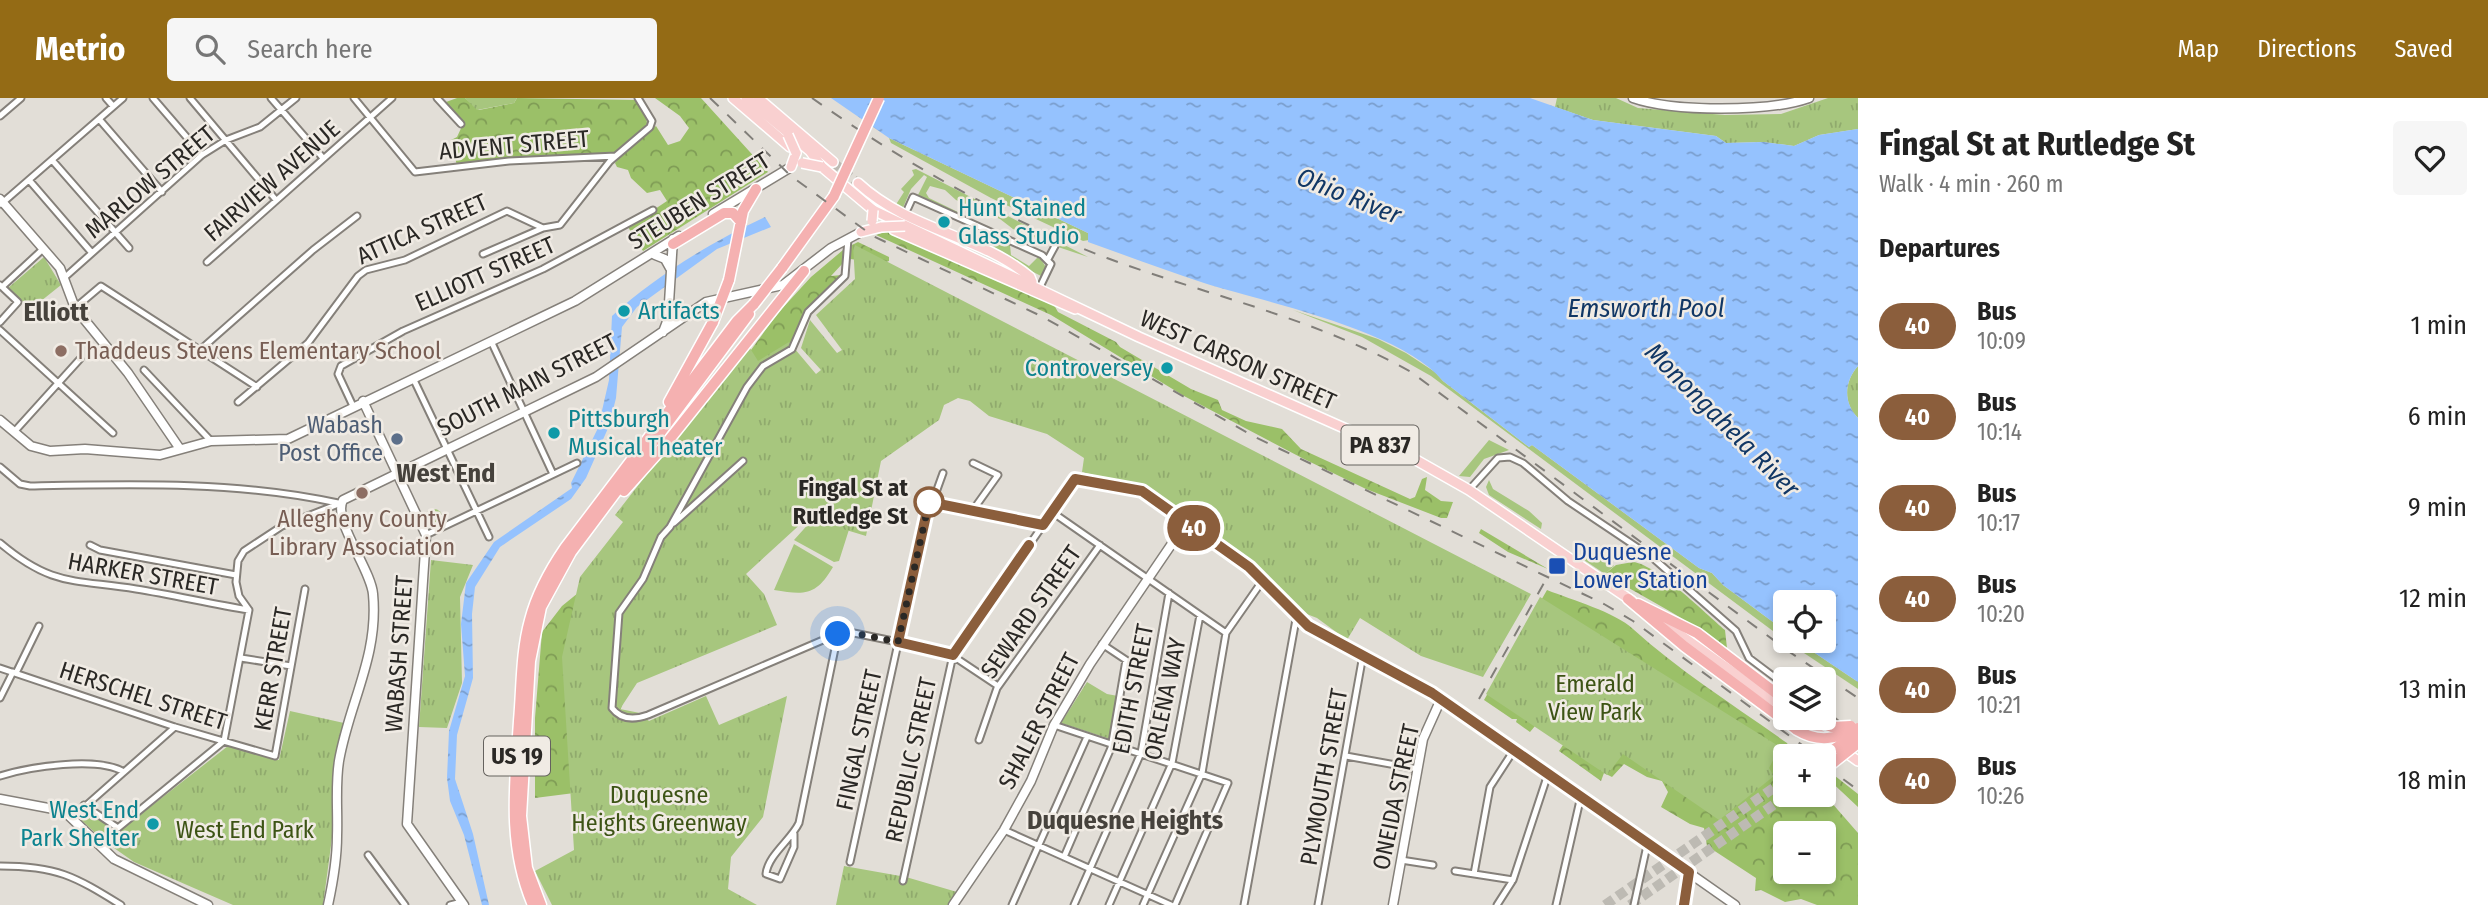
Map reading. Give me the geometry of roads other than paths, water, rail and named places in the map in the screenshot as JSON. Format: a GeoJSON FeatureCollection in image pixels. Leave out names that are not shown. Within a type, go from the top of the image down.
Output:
{"type":"FeatureCollection","features":[{"type":"Feature","properties":{"kind":"highway","name":"US 19"},"geometry":{"type":"LineString","coordinates":[[533,905],[520,870],[514,830],[523,661],[528,626],[539,593],[557,559],[834,197],[879,98]]}},
{"type":"Feature","properties":{"kind":"highway"},"geometry":{"type":"LineString","coordinates":[[641,448],[713,322],[729,280],[744,206],[757,189]]}},
{"type":"Feature","properties":{"kind":"highway"},"geometry":{"type":"LineString","coordinates":[[673,242],[724,213],[733,214],[741,222]]}},
{"type":"Feature","properties":{"kind":"highway"},"geometry":{"type":"LineString","coordinates":[[581,538],[665,445],[804,271]]}},
{"type":"Feature","properties":{"kind":"highway","name":"US 19"},"geometry":{"type":"LineString","coordinates":[[541,905],[527,868],[521,830],[531,648],[537,621],[550,585],[581,538],[742,326],[754,304]]}},
{"type":"Feature","properties":{"kind":"highway"},"geometry":{"type":"LineString","coordinates":[[1628,599],[1678,622],[1708,640],[1773,691]]}},
{"type":"Feature","properties":{"kind":"highway"},"geometry":{"type":"LineString","coordinates":[[1628,599],[1748,695],[1797,730],[1812,737],[1832,738],[1858,726]]}},
{"type":"Feature","properties":{"kind":"highway"},"geometry":{"type":"LineString","coordinates":[[1836,727],[1858,726]]}},
{"type":"Feature","properties":{"kind":"highway"},"geometry":{"type":"LineString","coordinates":[[1836,748],[1858,734]]}},
{"type":"Feature","properties":{"kind":"highway"},"geometry":{"type":"LineString","coordinates":[[1836,759],[1858,742]]}},
{"type":"Feature","properties":{"kind":"main road"},"geometry":{"type":"LineString","coordinates":[[733,98],[790,147]]}},
{"type":"Feature","properties":{"kind":"main road","name":"WEST CARSON STREET"},"geometry":{"type":"LineString","coordinates":[[746,98],[810,151],[822,167],[873,209],[1036,285],[1139,337],[1416,460],[1469,490],[1691,640],[1773,700]]}},
{"type":"Feature","properties":{"kind":"main road"},"geometry":{"type":"LineString","coordinates":[[758,98],[833,162]]}},
{"type":"Feature","properties":{"kind":"main road"},"geometry":{"type":"LineString","coordinates":[[788,135],[794,144],[796,163],[822,167]]}},
{"type":"Feature","properties":{"kind":"main road"},"geometry":{"type":"LineString","coordinates":[[858,183],[900,214],[1013,264],[1036,285]]}},
{"type":"Feature","properties":{"kind":"main road"},"geometry":{"type":"LineString","coordinates":[[861,232],[876,224],[873,209]]}},
{"type":"Feature","properties":{"kind":"main road","name":"PA 837"},"geometry":{"type":"LineString","coordinates":[[876,224],[905,226]]}},
{"type":"Feature","properties":{"kind":"main road"},"geometry":{"type":"LineString","coordinates":[[894,230],[1071,309],[1082,308]]}},
{"type":"Feature","properties":{"kind":"main road"},"geometry":{"type":"LineString","coordinates":[[1814,730],[1858,761]]}},
{"type":"Feature","properties":{"kind":"street"},"geometry":{"type":"LineString","coordinates":[[0,116],[21,98]]}},
{"type":"Feature","properties":{"kind":"street"},"geometry":{"type":"LineString","coordinates":[[106,98],[113,106]]}},
{"type":"Feature","properties":{"kind":"street"},"geometry":{"type":"LineString","coordinates":[[123,98],[1,202],[43,249],[64,278],[75,308],[128,373],[180,449]]}},
{"type":"Feature","properties":{"kind":"street"},"geometry":{"type":"LineString","coordinates":[[153,98],[202,155]]}},
{"type":"Feature","properties":{"kind":"street"},"geometry":{"type":"LineString","coordinates":[[190,98],[276,200]]}},
{"type":"Feature","properties":{"kind":"street"},"geometry":{"type":"LineString","coordinates":[[271,98],[323,158]]}},
{"type":"Feature","properties":{"kind":"street","name":"MARLOW STREET"},"geometry":{"type":"LineString","coordinates":[[64,278],[202,155],[226,140],[260,127],[296,98]]}},
{"type":"Feature","properties":{"kind":"street"},"geometry":{"type":"LineString","coordinates":[[354,98],[371,117]]}},
{"type":"Feature","properties":{"kind":"street","name":"FAIRVIEW AVENUE"},"geometry":{"type":"LineString","coordinates":[[207,262],[392,98]]}},
{"type":"Feature","properties":{"kind":"street"},"geometry":{"type":"LineString","coordinates":[[437,98],[461,124]]}},
{"type":"Feature","properties":{"kind":"street"},"geometry":{"type":"LineString","coordinates":[[482,254],[543,228],[560,225],[616,156],[650,127],[652,121],[638,98]]}},
{"type":"Feature","properties":{"kind":"street"},"geometry":{"type":"LineString","coordinates":[[1633,98],[1690,107],[1736,107],[1766,106],[1809,98]]}},
{"type":"Feature","properties":{"kind":"street","name":"ADVENT STREET"},"geometry":{"type":"LineString","coordinates":[[371,117],[415,172],[509,161],[616,156]]}},
{"type":"Feature","properties":{"kind":"street"},"geometry":{"type":"LineString","coordinates":[[99,119],[162,192]]}},
{"type":"Feature","properties":{"kind":"street"},"geometry":{"type":"LineString","coordinates":[[52,160],[129,248]]}},
{"type":"Feature","properties":{"kind":"street","name":"STEUBEN STREET"},"geometry":{"type":"LineString","coordinates":[[0,420],[40,450],[85,449],[147,455],[211,440],[288,439],[575,301],[796,163]]}},
{"type":"Feature","properties":{"kind":"street"},"geometry":{"type":"LineString","coordinates":[[29,180],[92,253]]}},
{"type":"Feature","properties":{"kind":"street"},"geometry":{"type":"LineString","coordinates":[[908,208],[913,197],[1049,262]]}},
{"type":"Feature","properties":{"kind":"street","name":"ELLIOTT STREET"},"geometry":{"type":"LineString","coordinates":[[353,406],[338,374],[341,366],[403,331],[553,264],[653,210]]}},
{"type":"Feature","properties":{"kind":"street","name":"ATTICA STREET"},"geometry":{"type":"LineString","coordinates":[[238,402],[308,344],[358,276],[366,270],[405,260],[507,211],[543,228]]}},
{"type":"Feature","properties":{"kind":"street"},"geometry":{"type":"LineString","coordinates":[[200,350],[313,250],[357,216]]}},
{"type":"Feature","properties":{"kind":"street","name":"SOUTH MAIN STREET"},"geometry":{"type":"LineString","coordinates":[[341,503],[349,496],[609,369],[712,300],[778,287],[804,271],[824,253],[861,232]]}},
{"type":"Feature","properties":{"kind":"street"},"geometry":{"type":"LineString","coordinates":[[670,527],[752,380],[763,366],[792,349],[808,312],[845,276],[848,239]]}},
{"type":"Feature","properties":{"kind":"street"},"geometry":{"type":"LineString","coordinates":[[663,331],[668,319],[673,242]]}},
{"type":"Feature","properties":{"kind":"street","name":"STEUBEN STREET"},"geometry":{"type":"LineString","coordinates":[[627,269],[673,242]]}},
{"type":"Feature","properties":{"kind":"street"},"geometry":{"type":"LineString","coordinates":[[1036,285],[1055,246]]}},
{"type":"Feature","properties":{"kind":"street"},"geometry":{"type":"LineString","coordinates":[[0,322],[18,302],[1,286],[43,249]]}},
{"type":"Feature","properties":{"kind":"street"},"geometry":{"type":"LineString","coordinates":[[655,255],[665,259],[670,269]]}},
{"type":"Feature","properties":{"kind":"street"},"geometry":{"type":"LineString","coordinates":[[75,308],[101,286],[257,387]]}},
{"type":"Feature","properties":{"kind":"street"},"geometry":{"type":"LineString","coordinates":[[669,296],[676,311],[689,313]]}},
{"type":"Feature","properties":{"kind":"street"},"geometry":{"type":"LineString","coordinates":[[0,330],[113,433]]}},
{"type":"Feature","properties":{"kind":"street"},"geometry":{"type":"LineString","coordinates":[[491,341],[553,474]]}},
{"type":"Feature","properties":{"kind":"street"},"geometry":{"type":"LineString","coordinates":[[13,432],[80,359]]}},
{"type":"Feature","properties":{"kind":"street"},"geometry":{"type":"LineString","coordinates":[[144,370],[211,440]]}},
{"type":"Feature","properties":{"kind":"street"},"geometry":{"type":"LineString","coordinates":[[413,378],[489,537]]}},
{"type":"Feature","properties":{"kind":"street","name":"WABASH STREET"},"geometry":{"type":"LineString","coordinates":[[363,401],[426,535],[406,818],[411,833],[463,903]]}},
{"type":"Feature","properties":{"kind":"street"},"geometry":{"type":"LineString","coordinates":[[1469,490],[1498,458],[1510,457],[1522,463],[1568,501],[1653,558],[1736,631],[1749,658],[1773,676]]}},
{"type":"Feature","properties":{"kind":"street"},"geometry":{"type":"LineString","coordinates":[[743,461],[661,537],[643,579],[619,613],[611,705],[619,716],[636,719],[660,711],[844,631],[953,655],[998,686]]}},
{"type":"Feature","properties":{"kind":"street"},"geometry":{"type":"LineString","coordinates":[[426,535],[577,463]]}},
{"type":"Feature","properties":{"kind":"street"},"geometry":{"type":"LineString","coordinates":[[973,510],[998,475],[974,463]]}},
{"type":"Feature","properties":{"kind":"street"},"geometry":{"type":"LineString","coordinates":[[0,467],[20,484],[30,486],[147,484],[205,487],[341,503]]}},
{"type":"Feature","properties":{"kind":"street","name":"FINGAL STREET"},"geometry":{"type":"LineString","coordinates":[[850,862],[929,502],[934,498],[943,474]]}},
{"type":"Feature","properties":{"kind":"street","name":"REPUBLIC STREET"},"geometry":{"type":"LineString","coordinates":[[903,881],[953,655],[1075,479],[1080,477],[1142,491],[1186,523]]}},
{"type":"Feature","properties":{"kind":"street"},"geometry":{"type":"LineString","coordinates":[[929,502],[1043,525]]}},
{"type":"Feature","properties":{"kind":"street"},"geometry":{"type":"LineString","coordinates":[[84,805],[118,828],[224,741],[249,610],[237,590],[238,561],[244,551],[282,526],[341,503]]}},
{"type":"Feature","properties":{"kind":"street"},"geometry":{"type":"LineString","coordinates":[[328,905],[336,858],[338,765],[345,733],[367,672],[373,622],[372,586],[340,514],[341,503]]}},
{"type":"Feature","properties":{"kind":"street"},"geometry":{"type":"LineString","coordinates":[[1052,512],[1226,633]]}},
{"type":"Feature","properties":{"kind":"street"},"geometry":{"type":"LineString","coordinates":[[1186,523],[1249,567],[1308,626],[1441,699],[1648,841],[1735,905]]}},
{"type":"Feature","properties":{"kind":"street","name":"SHALER STREET"},"geometry":{"type":"LineString","coordinates":[[953,905],[1004,830],[1031,781],[1054,725],[1102,644],[1186,523]]}},
{"type":"Feature","properties":{"kind":"street","name":"HARKER STREET"},"geometry":{"type":"LineString","coordinates":[[0,543],[40,572],[68,581],[134,589],[249,610]]}},
{"type":"Feature","properties":{"kind":"street"},"geometry":{"type":"LineString","coordinates":[[90,545],[100,550],[236,575]]}},
{"type":"Feature","properties":{"kind":"street","name":"SEWARD STREET"},"geometry":{"type":"LineString","coordinates":[[979,740],[998,686],[1100,545]]}},
{"type":"Feature","properties":{"kind":"street"},"geometry":{"type":"LineString","coordinates":[[1143,905],[1202,773],[1226,633],[1263,580]]}},
{"type":"Feature","properties":{"kind":"street","name":"KERR STREET"},"geometry":{"type":"LineString","coordinates":[[275,756],[305,589]]}},
{"type":"Feature","properties":{"kind":"street","name":"EDITH STREET"},"geometry":{"type":"LineString","coordinates":[[1074,905],[1141,753],[1169,593]]}},
{"type":"Feature","properties":{"kind":"street"},"geometry":{"type":"LineString","coordinates":[[1244,905],[1297,614]]}},
{"type":"Feature","properties":{"kind":"street","name":"ORLENA WAY"},"geometry":{"type":"LineString","coordinates":[[1109,905],[1172,763],[1200,615]]}},
{"type":"Feature","properties":{"kind":"street"},"geometry":{"type":"LineString","coordinates":[[0,698],[39,626]]}},
{"type":"Feature","properties":{"kind":"street"},"geometry":{"type":"LineString","coordinates":[[794,834],[794,847],[780,879],[769,877],[766,874],[767,866],[794,834],[799,823],[838,634]]}},
{"type":"Feature","properties":{"kind":"street"},"geometry":{"type":"LineString","coordinates":[[1064,857],[1112,744],[1126,660],[1102,644]]}},
{"type":"Feature","properties":{"kind":"street","name":"PLYMOUTH STREET"},"geometry":{"type":"LineString","coordinates":[[1318,905],[1363,655]]}},
{"type":"Feature","properties":{"kind":"street"},"geometry":{"type":"LineString","coordinates":[[241,658],[291,666]]}},
{"type":"Feature","properties":{"kind":"street","name":"HERSCHEL STREET"},"geometry":{"type":"LineString","coordinates":[[0,668],[175,727],[275,756]]}},
{"type":"Feature","properties":{"kind":"street","name":"ONEIDA STREET"},"geometry":{"type":"LineString","coordinates":[[1393,905],[1423,739],[1441,699]]}},
{"type":"Feature","properties":{"kind":"street"},"geometry":{"type":"LineString","coordinates":[[1836,723],[1858,742]]}},
{"type":"Feature","properties":{"kind":"street"},"geometry":{"type":"LineString","coordinates":[[1004,830],[1173,905],[1228,783],[1054,725]]}},
{"type":"Feature","properties":{"kind":"street"},"geometry":{"type":"LineString","coordinates":[[73,817],[175,727]]}},
{"type":"Feature","properties":{"kind":"street"},"geometry":{"type":"LineString","coordinates":[[1012,905],[1087,737]]}},
{"type":"Feature","properties":{"kind":"street"},"geometry":{"type":"LineString","coordinates":[[1474,874],[1490,787],[1514,750]]}},
{"type":"Feature","properties":{"kind":"street"},"geometry":{"type":"LineString","coordinates":[[1346,757],[1418,769]]}},
{"type":"Feature","properties":{"kind":"street"},"geometry":{"type":"LineString","coordinates":[[0,776],[46,765],[113,768],[124,772]]}},
{"type":"Feature","properties":{"kind":"street"},"geometry":{"type":"LineString","coordinates":[[1497,905],[1513,880],[1548,774]]}},
{"type":"Feature","properties":{"kind":"street"},"geometry":{"type":"LineString","coordinates":[[1556,905],[1581,796]]}},
{"type":"Feature","properties":{"kind":"street"},"geometry":{"type":"LineString","coordinates":[[0,799],[55,809],[73,817],[98,847],[114,859],[208,905]]}},
{"type":"Feature","properties":{"kind":"street"},"geometry":{"type":"LineString","coordinates":[[1634,905],[1648,841]]}},
{"type":"Feature","properties":{"kind":"street"},"geometry":{"type":"LineString","coordinates":[[368,855],[405,905]]}},
{"type":"Feature","properties":{"kind":"street"},"geometry":{"type":"LineString","coordinates":[[1401,860],[1433,866]]}},
{"type":"Feature","properties":{"kind":"street"},"geometry":{"type":"LineString","coordinates":[[0,866],[40,867],[67,873],[121,905]]}},
{"type":"Feature","properties":{"kind":"street"},"geometry":{"type":"LineString","coordinates":[[1455,872],[1513,880]]}},
{"type":"Feature","properties":{"kind":"street"},"geometry":{"type":"LineString","coordinates":[[1684,905],[1689,872]]}},
{"type":"Feature","properties":{"kind":"street"},"geometry":{"type":"LineString","coordinates":[[450,905],[463,903]]}},
{"type":"Feature","properties":{"kind":"water","name":"Emsworth Pool"},"geometry":{"type":"Polygon","coordinates":[[[831,98],[1530,98],[1593,120],[1716,136],[1726,143],[1764,142],[1794,146],[1819,135],[1858,129],[1858,366],[1850,379],[1847,392],[1850,405],[1858,418],[1858,682],[1815,653],[1836,653],[1836,590],[1773,590],[1773,622],[1723,585],[1712,573],[1699,568],[1532,445],[1529,447],[1423,363],[1397,347],[1332,320],[1204,283],[1088,242],[1088,233],[889,138],[831,98]]]}},
{"type":"Feature","properties":{"kind":"water"},"geometry":{"type":"Polygon","coordinates":[[[765,217],[771,227],[717,249],[637,307],[622,327],[616,398],[609,426],[586,478],[571,499],[500,547],[475,587],[472,614],[473,678],[457,735],[455,779],[473,834],[489,905],[482,905],[464,835],[450,801],[447,778],[449,731],[465,676],[461,624],[466,583],[494,542],[572,488],[571,483],[598,428],[609,380],[612,316],[646,287],[685,261],[765,217]]]}},
{"type":"Feature","properties":{"kind":"tunnel"},"geometry":{"type":"LineString","coordinates":[[833,162],[858,183]]}},
{"type":"Feature","properties":{"kind":"tunnel"},"geometry":{"type":"LineString","coordinates":[[1605,905],[1773,788]]}},
{"type":"Feature","properties":{"kind":"tunnel"},"geometry":{"type":"LineString","coordinates":[[1630,905],[1773,805]]}},
{"type":"Feature","properties":{"kind":"railway"},"geometry":{"type":"LineString","coordinates":[[710,98],[791,176],[873,236],[1043,317],[1255,437],[1604,604],[1633,621],[1801,744]]}},
{"type":"Feature","properties":{"kind":"railway"},"geometry":{"type":"LineString","coordinates":[[812,98],[882,145],[1030,226],[1145,272],[1300,322],[1375,353],[1411,372],[1791,653],[1858,698]]}},
{"type":"Feature","properties":{"kind":"railway"},"geometry":{"type":"LineString","coordinates":[[1479,699],[1553,567]]}},
{"type":"Feature","properties":{"kind":"railway"},"geometry":{"type":"LineString","coordinates":[[1836,774],[1858,790]]}},
{"type":"Feature","properties":{"kind":"place","name":"Hunt Stained Glass Studio"},"geometry":{"type":"Point","coordinates":[944,222]}},
{"type":"Feature","properties":{"kind":"place","name":"Artifacts"},"geometry":{"type":"Point","coordinates":[624,311]}},
{"type":"Feature","properties":{"kind":"place","name":"Thaddeus Stevens Elementary School"},"geometry":{"type":"Point","coordinates":[61,351]}},
{"type":"Feature","properties":{"kind":"place","name":"Controversey"},"geometry":{"type":"Point","coordinates":[1167,368]}},
{"type":"Feature","properties":{"kind":"place","name":"Pittsburgh Musical Theater"},"geometry":{"type":"Point","coordinates":[554,433]}},
{"type":"Feature","properties":{"kind":"place","name":"Wabash Post Office"},"geometry":{"type":"Point","coordinates":[397,439]}},
{"type":"Feature","properties":{"kind":"place","name":"Allegheny County Library Association"},"geometry":{"type":"Point","coordinates":[362,493]}},
{"type":"Feature","properties":{"kind":"place","name":"Fingal St at Rutledge St"},"geometry":{"type":"Point","coordinates":[929,502]}},
{"type":"Feature","properties":{"kind":"place","name":"Duquesne Lower Station"},"geometry":{"type":"Point","coordinates":[1557,566]}},
{"type":"Feature","properties":{"kind":"place","name":"West End Park Shelter"},"geometry":{"type":"Point","coordinates":[153,824]}},
{"type":"Feature","properties":{"kind":"district","name":"Elliott"},"geometry":{"type":"Point","coordinates":[56,312]}},
{"type":"Feature","properties":{"kind":"district","name":"West End"},"geometry":{"type":"Point","coordinates":[446,473]}},
{"type":"Feature","properties":{"kind":"district","name":"Duquesne Heights"},"geometry":{"type":"Point","coordinates":[1125,820]}},
{"type":"Feature","properties":{"kind":"water label","name":"Ohio River"},"geometry":{"type":"Point","coordinates":[1349,196]}},
{"type":"Feature","properties":{"kind":"water label","name":"Monongahela River"},"geometry":{"type":"Point","coordinates":[1722,420]}},
{"type":"Feature","properties":{"kind":"park label","name":"Emerald View Park"},"geometry":{"type":"Point","coordinates":[1595,698]}},
{"type":"Feature","properties":{"kind":"park label","name":"Duquesne Heights Greenway"},"geometry":{"type":"Point","coordinates":[659,809]}},
{"type":"Feature","properties":{"kind":"park label","name":"West End Park"},"geometry":{"type":"Point","coordinates":[245,830]}}]}
